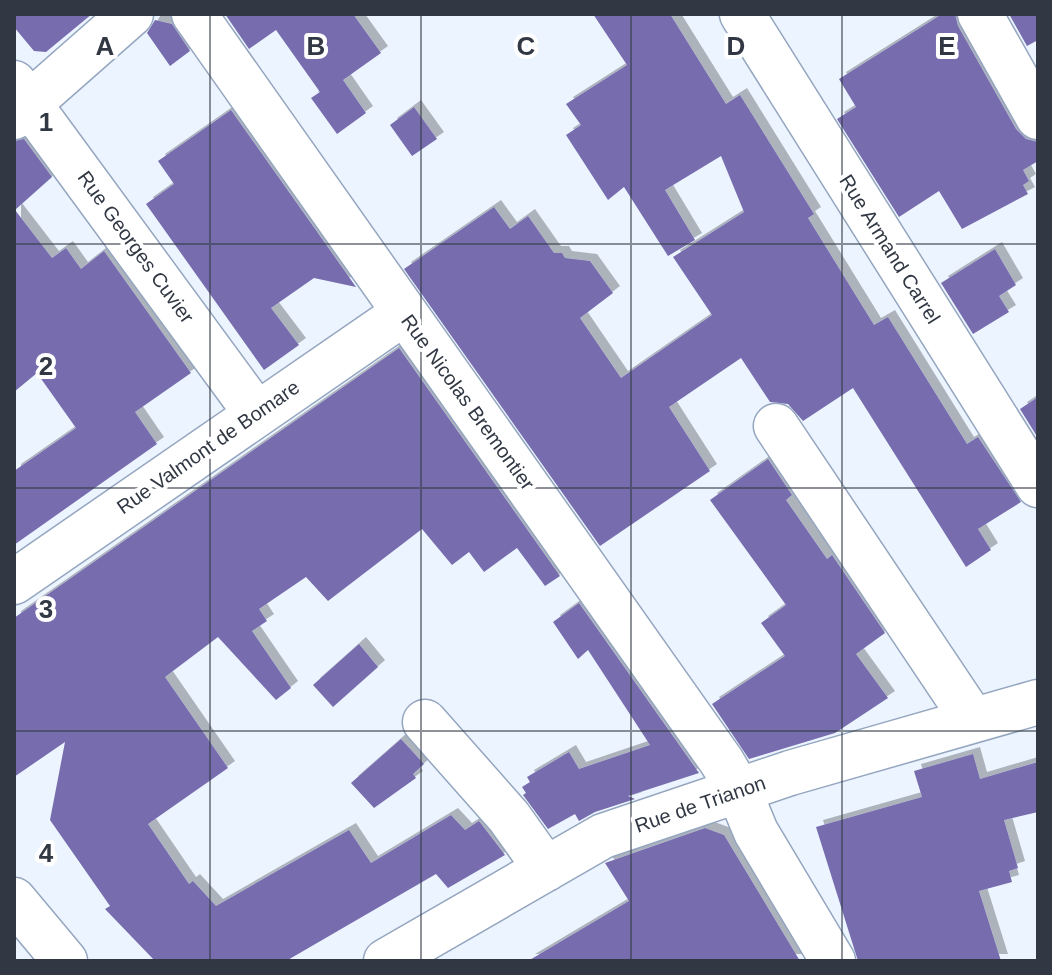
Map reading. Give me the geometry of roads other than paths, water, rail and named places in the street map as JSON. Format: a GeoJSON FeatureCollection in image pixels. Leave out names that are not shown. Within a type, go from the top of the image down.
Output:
{"type":"FeatureCollection","features":[{"type":"Feature","properties":{"kind":"street"},"geometry":{"type":"LineString","coordinates":[[20,101],[131,14]]}},
{"type":"Feature","properties":{"kind":"street","name":"Rue Nicolas Bremontier"},"geometry":{"type":"LineString","coordinates":[[194,14],[722,762],[739,791],[756,832],[833,961]]}},
{"type":"Feature","properties":{"kind":"street","name":"Rue Armand Carrel"},"geometry":{"type":"LineString","coordinates":[[742,14],[1038,485]]}},
{"type":"Feature","properties":{"kind":"street"},"geometry":{"type":"LineString","coordinates":[[980,14],[1038,117]]}},
{"type":"Feature","properties":{"kind":"street","name":"Rue Georges Cuvier"},"geometry":{"type":"LineString","coordinates":[[20,101],[256,413]]}},
{"type":"Feature","properties":{"kind":"street","name":"Rue Valmont de Bomare"},"geometry":{"type":"LineString","coordinates":[[14,582],[404,313]]}},
{"type":"Feature","properties":{"kind":"street"},"geometry":{"type":"LineString","coordinates":[[776,426],[973,720]]}},
{"type":"Feature","properties":{"kind":"street","name":"Rue de Trianon"},"geometry":{"type":"LineString","coordinates":[[386,961],[603,836],[790,773],[1038,702]]}},
{"type":"Feature","properties":{"kind":"street"},"geometry":{"type":"LineString","coordinates":[[425,722],[509,817],[546,869]]}},
{"type":"Feature","properties":{"kind":"street"},"geometry":{"type":"LineString","coordinates":[[14,900],[65,961]]}}]}
